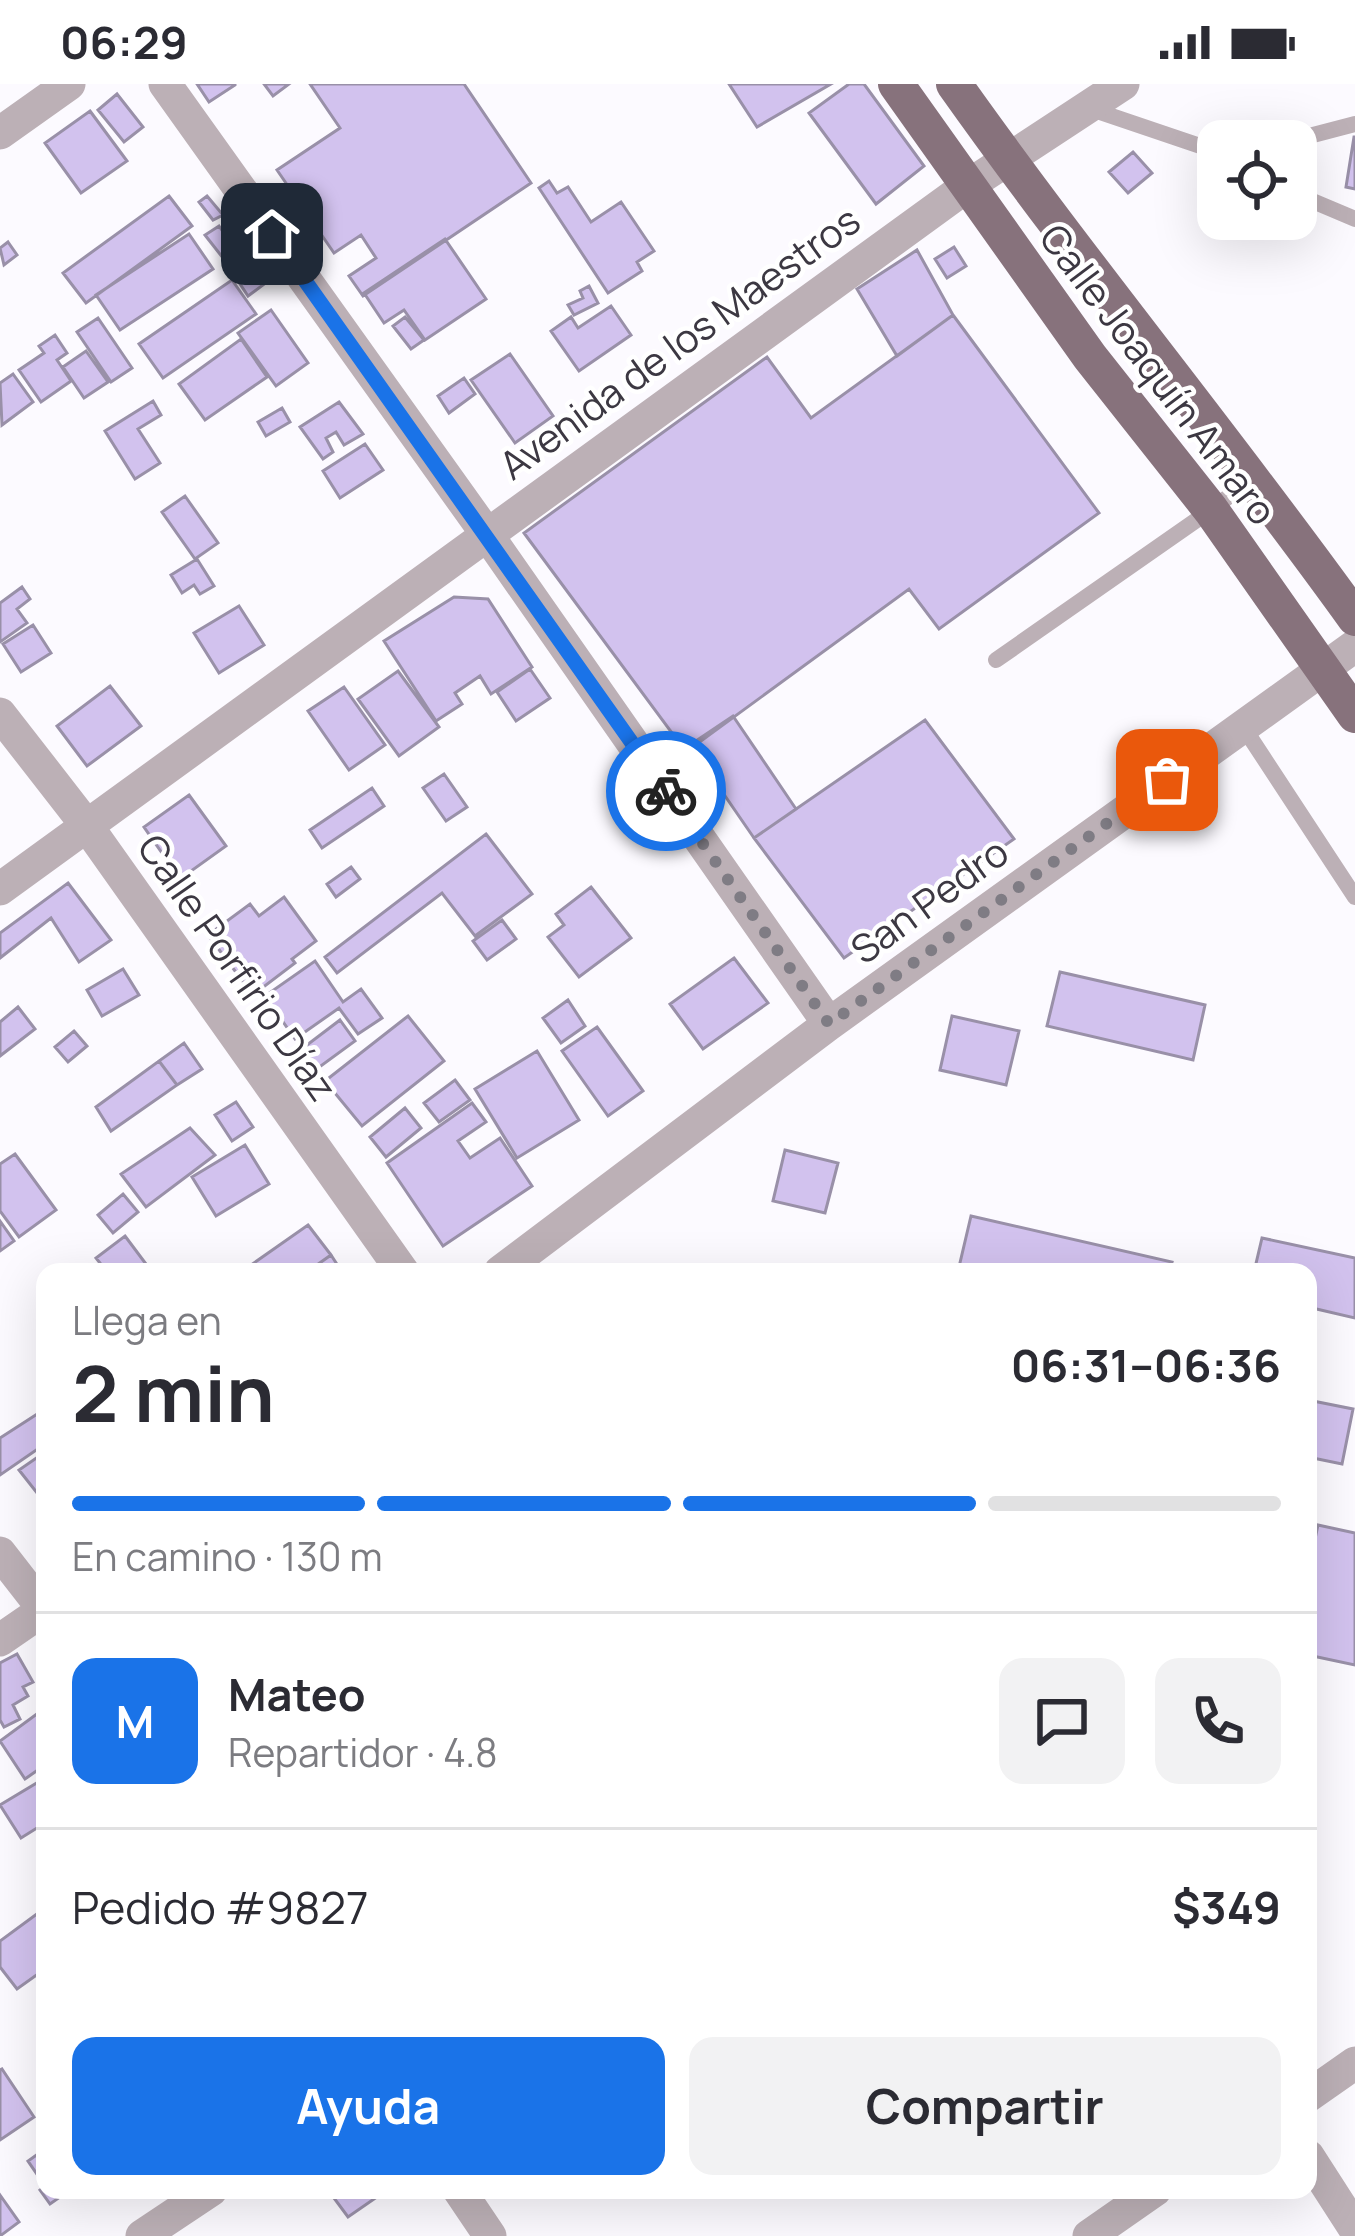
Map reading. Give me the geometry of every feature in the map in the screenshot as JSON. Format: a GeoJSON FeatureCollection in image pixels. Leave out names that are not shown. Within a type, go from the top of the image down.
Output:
{"type":"FeatureCollection","features":[{"type":"Feature","properties":{"kind":"main road","name":"Calle Joaquín Amaro"},"geometry":{"type":"LineString","coordinates":[[896,84],[966,187],[1090,357],[1211,511],[1355,715]]}},
{"type":"Feature","properties":{"kind":"main road","name":"Calle Joaquín Amaro"},"geometry":{"type":"LineString","coordinates":[[954,84],[1355,618]]}},
{"type":"Feature","properties":{"kind":"street"},"geometry":{"type":"LineString","coordinates":[[0,133],[69,84]]}},
{"type":"Feature","properties":{"kind":"street"},"geometry":{"type":"LineString","coordinates":[[164,84],[829,1024]]}},
{"type":"Feature","properties":{"kind":"street","name":"Avenida de los Maestros"},"geometry":{"type":"LineString","coordinates":[[0,890],[966,187],[1123,84]]}},
{"type":"Feature","properties":{"kind":"street","name":"San Pedro"},"geometry":{"type":"LineString","coordinates":[[512,1263],[829,1024],[1355,646]]}},
{"type":"Feature","properties":{"kind":"street","name":"Calle Porfirio Díaz"},"geometry":{"type":"LineString","coordinates":[[0,714],[87,826],[397,1263]]}},
{"type":"Feature","properties":{"kind":"street"},"geometry":{"type":"LineString","coordinates":[[0,1553],[36,1599]]}},
{"type":"Feature","properties":{"kind":"street"},"geometry":{"type":"LineString","coordinates":[[0,1640],[36,1616]]}},
{"type":"Feature","properties":{"kind":"street"},"geometry":{"type":"LineString","coordinates":[[1317,2090],[1355,2063]]}},
{"type":"Feature","properties":{"kind":"street"},"geometry":{"type":"LineString","coordinates":[[1317,2170],[1355,2229]]}},
{"type":"Feature","properties":{"kind":"street"},"geometry":{"type":"LineString","coordinates":[[142,2236],[198,2199]]}},
{"type":"Feature","properties":{"kind":"street"},"geometry":{"type":"LineString","coordinates":[[465,2199],[490,2236]]}},
{"type":"Feature","properties":{"kind":"street"},"geometry":{"type":"LineString","coordinates":[[1089,2236],[1142,2199]]}},
{"type":"Feature","properties":{"kind":"lane"},"geometry":{"type":"LineString","coordinates":[[1087,107],[1197,145]]}},
{"type":"Feature","properties":{"kind":"lane"},"geometry":{"type":"LineString","coordinates":[[1317,134],[1355,124]]}},
{"type":"Feature","properties":{"kind":"lane"},"geometry":{"type":"LineString","coordinates":[[1317,203],[1355,219]]}},
{"type":"Feature","properties":{"kind":"lane"},"geometry":{"type":"LineString","coordinates":[[997,660],[1253,477]]}},
{"type":"Feature","properties":{"kind":"lane"},"geometry":{"type":"LineString","coordinates":[[1242,725],[1355,897]]}},
{"type":"Feature","properties":{"kind":"building"},"geometry":{"type":"Polygon","coordinates":[[[197,84],[235,84],[235,85],[209,102],[197,84]]]}},
{"type":"Feature","properties":{"kind":"building"},"geometry":{"type":"Polygon","coordinates":[[[264,84],[289,84],[273,96],[264,84]]]}},
{"type":"Feature","properties":{"kind":"building"},"geometry":{"type":"Polygon","coordinates":[[[310,84],[464,84],[531,183],[363,296],[349,276],[376,258],[361,235],[334,253],[277,170],[340,128],[310,84]]]}},
{"type":"Feature","properties":{"kind":"building"},"geometry":{"type":"Polygon","coordinates":[[[729,84],[831,84],[757,127],[729,84]]]}},
{"type":"Feature","properties":{"kind":"building"},"geometry":{"type":"Polygon","coordinates":[[[849,84],[864,84],[924,166],[876,204],[809,113],[849,84]]]}},
{"type":"Feature","properties":{"kind":"building"},"geometry":{"type":"Polygon","coordinates":[[[117,94],[143,127],[124,142],[98,110],[117,94]]]}},
{"type":"Feature","properties":{"kind":"building"},"geometry":{"type":"Polygon","coordinates":[[[90,111],[127,161],[81,193],[45,143],[90,111]]]}},
{"type":"Feature","properties":{"kind":"building"},"geometry":{"type":"Polygon","coordinates":[[[1355,137],[1355,189],[1346,187],[1355,137]]]}},
{"type":"Feature","properties":{"kind":"building"},"geometry":{"type":"Polygon","coordinates":[[[1133,152],[1152,173],[1128,193],[1109,172],[1133,152]]]}},
{"type":"Feature","properties":{"kind":"building"},"geometry":{"type":"Polygon","coordinates":[[[549,181],[557,193],[568,187],[591,222],[621,202],[654,251],[637,262],[642,271],[608,293],[539,188],[549,181]]]}},
{"type":"Feature","properties":{"kind":"building"},"geometry":{"type":"Polygon","coordinates":[[[169,196],[192,226],[86,303],[63,273],[169,196]]]}},
{"type":"Feature","properties":{"kind":"building"},"geometry":{"type":"Polygon","coordinates":[[[207,196],[223,215],[213,220],[199,202],[207,196]]]}},
{"type":"Feature","properties":{"kind":"building"},"geometry":{"type":"Polygon","coordinates":[[[219,226],[235,249],[223,258],[205,235],[219,226]]]}},
{"type":"Feature","properties":{"kind":"building"},"geometry":{"type":"Polygon","coordinates":[[[189,234],[213,269],[120,330],[96,295],[189,234]]]}},
{"type":"Feature","properties":{"kind":"building"},"geometry":{"type":"Polygon","coordinates":[[[445,239],[486,299],[425,340],[404,310],[384,323],[364,293],[445,239]]]}},
{"type":"Feature","properties":{"kind":"building"},"geometry":{"type":"Polygon","coordinates":[[[8,242],[17,255],[4,265],[0,248],[8,242]]]}},
{"type":"Feature","properties":{"kind":"building"},"geometry":{"type":"Polygon","coordinates":[[[243,245],[267,282],[248,296],[223,258],[243,245]]]}},
{"type":"Feature","properties":{"kind":"building"},"geometry":{"type":"Polygon","coordinates":[[[954,247],[966,266],[947,278],[935,259],[954,247]]]}},
{"type":"Feature","properties":{"kind":"building"},"geometry":{"type":"Polygon","coordinates":[[[917,250],[953,315],[897,356],[857,289],[917,250]]]}},
{"type":"Feature","properties":{"kind":"building"},"geometry":{"type":"Polygon","coordinates":[[[232,280],[256,314],[163,378],[139,344],[232,280]]]}},
{"type":"Feature","properties":{"kind":"building"},"geometry":{"type":"Polygon","coordinates":[[[589,286],[598,303],[574,315],[568,305],[583,298],[580,291],[589,286]]]}},
{"type":"Feature","properties":{"kind":"building"},"geometry":{"type":"Polygon","coordinates":[[[611,306],[631,335],[579,371],[551,331],[571,317],[578,328],[611,306]]]}},
{"type":"Feature","properties":{"kind":"building"},"geometry":{"type":"Polygon","coordinates":[[[271,310],[308,363],[276,386],[238,333],[271,310]]]}},
{"type":"Feature","properties":{"kind":"building"},"geometry":{"type":"Polygon","coordinates":[[[953,315],[1099,513],[939,629],[909,589],[686,752],[524,533],[767,357],[811,418],[953,315]]]}},
{"type":"Feature","properties":{"kind":"building"},"geometry":{"type":"Polygon","coordinates":[[[405,317],[424,340],[411,349],[393,326],[405,317]]]}},
{"type":"Feature","properties":{"kind":"building"},"geometry":{"type":"Polygon","coordinates":[[[98,318],[132,368],[111,382],[77,332],[98,318]]]}},
{"type":"Feature","properties":{"kind":"building"},"geometry":{"type":"Polygon","coordinates":[[[55,335],[67,353],[57,360],[71,381],[41,402],[19,370],[44,353],[39,346],[55,335]]]}},
{"type":"Feature","properties":{"kind":"building"},"geometry":{"type":"Polygon","coordinates":[[[241,339],[267,377],[205,420],[179,384],[241,339]]]}},
{"type":"Feature","properties":{"kind":"building"},"geometry":{"type":"Polygon","coordinates":[[[86,351],[108,382],[84,398],[63,367],[86,351]]]}},
{"type":"Feature","properties":{"kind":"building"},"geometry":{"type":"Polygon","coordinates":[[[510,354],[553,416],[515,443],[471,380],[510,354]]]}},
{"type":"Feature","properties":{"kind":"building"},"geometry":{"type":"Polygon","coordinates":[[[13,374],[33,402],[2,425],[0,383],[13,374]]]}},
{"type":"Feature","properties":{"kind":"building"},"geometry":{"type":"Polygon","coordinates":[[[464,378],[475,394],[449,413],[438,396],[464,378]]]}},
{"type":"Feature","properties":{"kind":"building"},"geometry":{"type":"Polygon","coordinates":[[[153,401],[161,415],[138,429],[160,463],[135,479],[105,431],[153,401]]]}},
{"type":"Feature","properties":{"kind":"building"},"geometry":{"type":"Polygon","coordinates":[[[339,402],[363,434],[344,445],[336,432],[326,438],[333,452],[323,459],[300,427],[339,402]]]}},
{"type":"Feature","properties":{"kind":"building"},"geometry":{"type":"Polygon","coordinates":[[[282,408],[290,422],[266,436],[258,422],[282,408]]]}},
{"type":"Feature","properties":{"kind":"building"},"geometry":{"type":"Polygon","coordinates":[[[365,444],[383,470],[340,498],[323,471],[365,444]]]}},
{"type":"Feature","properties":{"kind":"building"},"geometry":{"type":"Polygon","coordinates":[[[185,496],[218,543],[195,559],[162,512],[185,496]]]}},
{"type":"Feature","properties":{"kind":"building"},"geometry":{"type":"Polygon","coordinates":[[[197,559],[214,586],[200,594],[194,585],[182,593],[171,575],[197,559]]]}},
{"type":"Feature","properties":{"kind":"building"},"geometry":{"type":"Polygon","coordinates":[[[22,587],[30,599],[17,609],[27,623],[0,642],[0,603],[22,587]]]}},
{"type":"Feature","properties":{"kind":"building"},"geometry":{"type":"Polygon","coordinates":[[[454,597],[488,599],[532,667],[491,694],[480,676],[455,693],[462,704],[436,721],[384,641],[454,597]]]}},
{"type":"Feature","properties":{"kind":"building"},"geometry":{"type":"Polygon","coordinates":[[[239,606],[264,645],[219,673],[194,633],[239,606]]]}},
{"type":"Feature","properties":{"kind":"building"},"geometry":{"type":"Polygon","coordinates":[[[33,625],[51,653],[21,672],[3,644],[33,625]]]}},
{"type":"Feature","properties":{"kind":"building"},"geometry":{"type":"Polygon","coordinates":[[[530,669],[550,698],[516,721],[497,692],[530,669]]]}},
{"type":"Feature","properties":{"kind":"building"},"geometry":{"type":"Polygon","coordinates":[[[398,671],[439,727],[399,756],[358,699],[398,671]]]}},
{"type":"Feature","properties":{"kind":"building"},"geometry":{"type":"Polygon","coordinates":[[[110,686],[141,726],[87,766],[57,726],[110,686]]]}},
{"type":"Feature","properties":{"kind":"building"},"geometry":{"type":"Polygon","coordinates":[[[344,687],[385,745],[349,770],[308,711],[344,687]]]}},
{"type":"Feature","properties":{"kind":"building"},"geometry":{"type":"Polygon","coordinates":[[[733,716],[796,809],[754,838],[690,745],[733,716]]]}},
{"type":"Feature","properties":{"kind":"building"},"geometry":{"type":"Polygon","coordinates":[[[925,720],[1014,839],[844,958],[754,838],[925,720]]]}},
{"type":"Feature","properties":{"kind":"building"},"geometry":{"type":"Polygon","coordinates":[[[444,774],[467,807],[446,821],[423,788],[444,774]]]}},
{"type":"Feature","properties":{"kind":"building"},"geometry":{"type":"Polygon","coordinates":[[[372,788],[384,806],[322,848],[310,830],[372,788]]]}},
{"type":"Feature","properties":{"kind":"building"},"geometry":{"type":"Polygon","coordinates":[[[189,795],[226,846],[180,879],[144,827],[189,795]]]}},
{"type":"Feature","properties":{"kind":"building"},"geometry":{"type":"Polygon","coordinates":[[[486,834],[532,894],[475,936],[442,893],[337,973],[325,957],[486,834]]]}},
{"type":"Feature","properties":{"kind":"building"},"geometry":{"type":"Polygon","coordinates":[[[351,867],[360,879],[336,897],[327,884],[351,867]]]}},
{"type":"Feature","properties":{"kind":"building"},"geometry":{"type":"Polygon","coordinates":[[[68,883],[111,940],[79,962],[51,918],[0,958],[0,933],[68,883]]]}},
{"type":"Feature","properties":{"kind":"building"},"geometry":{"type":"Polygon","coordinates":[[[591,887],[631,938],[579,977],[548,937],[564,925],[556,914],[591,887]]]}},
{"type":"Feature","properties":{"kind":"building"},"geometry":{"type":"Polygon","coordinates":[[[284,897],[316,941],[253,995],[208,935],[250,904],[259,916],[284,897]]]}},
{"type":"Feature","properties":{"kind":"building"},"geometry":{"type":"Polygon","coordinates":[[[502,920],[516,939],[487,960],[473,941],[502,920]]]}},
{"type":"Feature","properties":{"kind":"building"},"geometry":{"type":"Polygon","coordinates":[[[734,958],[768,1003],[703,1049],[670,1004],[734,958]]]}},
{"type":"Feature","properties":{"kind":"building"},"geometry":{"type":"Polygon","coordinates":[[[315,961],[343,1002],[361,989],[382,1018],[358,1034],[339,1008],[295,1039],[265,996],[315,961]]]}},
{"type":"Feature","properties":{"kind":"building"},"geometry":{"type":"Polygon","coordinates":[[[123,969],[139,995],[102,1016],[87,990],[123,969]]]}},
{"type":"Feature","properties":{"kind":"building"},"geometry":{"type":"Polygon","coordinates":[[[1060,972],[1205,1005],[1193,1060],[1047,1026],[1060,972]]]}},
{"type":"Feature","properties":{"kind":"building"},"geometry":{"type":"Polygon","coordinates":[[[568,1000],[585,1026],[561,1043],[543,1018],[568,1000]]]}},
{"type":"Feature","properties":{"kind":"building"},"geometry":{"type":"Polygon","coordinates":[[[18,1007],[35,1029],[0,1056],[0,1022],[18,1007]]]}},
{"type":"Feature","properties":{"kind":"building"},"geometry":{"type":"Polygon","coordinates":[[[408,1016],[444,1061],[362,1126],[325,1081],[408,1016]]]}},
{"type":"Feature","properties":{"kind":"building"},"geometry":{"type":"Polygon","coordinates":[[[952,1016],[1019,1031],[1006,1085],[940,1070],[952,1016]]]}},
{"type":"Feature","properties":{"kind":"building"},"geometry":{"type":"Polygon","coordinates":[[[340,1020],[355,1041],[314,1071],[299,1051],[340,1020]]]}},
{"type":"Feature","properties":{"kind":"building"},"geometry":{"type":"Polygon","coordinates":[[[597,1027],[643,1091],[608,1116],[562,1051],[597,1027]]]}},
{"type":"Feature","properties":{"kind":"building"},"geometry":{"type":"Polygon","coordinates":[[[74,1031],[87,1046],[68,1062],[55,1047],[74,1031]]]}},
{"type":"Feature","properties":{"kind":"building"},"geometry":{"type":"Polygon","coordinates":[[[184,1043],[202,1069],[177,1085],[159,1061],[184,1043]]]}},
{"type":"Feature","properties":{"kind":"building"},"geometry":{"type":"Polygon","coordinates":[[[537,1051],[579,1120],[517,1158],[475,1089],[537,1051]]]}},
{"type":"Feature","properties":{"kind":"building"},"geometry":{"type":"Polygon","coordinates":[[[159,1061],[177,1085],[111,1131],[96,1107],[159,1061]]]}},
{"type":"Feature","properties":{"kind":"building"},"geometry":{"type":"Polygon","coordinates":[[[455,1080],[470,1100],[439,1122],[424,1103],[455,1080]]]}},
{"type":"Feature","properties":{"kind":"building"},"geometry":{"type":"Polygon","coordinates":[[[236,1102],[253,1127],[232,1141],[215,1115],[236,1102]]]}},
{"type":"Feature","properties":{"kind":"building"},"geometry":{"type":"Polygon","coordinates":[[[472,1103],[486,1122],[458,1141],[470,1158],[500,1138],[532,1186],[443,1246],[387,1163],[472,1103]]]}},
{"type":"Feature","properties":{"kind":"building"},"geometry":{"type":"Polygon","coordinates":[[[405,1108],[421,1128],[386,1157],[370,1137],[405,1108]]]}},
{"type":"Feature","properties":{"kind":"building"},"geometry":{"type":"Polygon","coordinates":[[[190,1128],[215,1155],[146,1207],[121,1174],[190,1128]]]}},
{"type":"Feature","properties":{"kind":"building"},"geometry":{"type":"Polygon","coordinates":[[[245,1145],[269,1184],[216,1216],[192,1177],[245,1145]]]}},
{"type":"Feature","properties":{"kind":"building"},"geometry":{"type":"Polygon","coordinates":[[[785,1150],[838,1163],[825,1213],[773,1201],[785,1150]]]}},
{"type":"Feature","properties":{"kind":"building"},"geometry":{"type":"Polygon","coordinates":[[[15,1154],[56,1210],[19,1237],[0,1211],[0,1164],[15,1154]]]}},
{"type":"Feature","properties":{"kind":"building"},"geometry":{"type":"Polygon","coordinates":[[[123,1194],[138,1212],[113,1233],[98,1215],[123,1194]]]}},
{"type":"Feature","properties":{"kind":"building"},"geometry":{"type":"Polygon","coordinates":[[[971,1216],[1172,1262],[1172,1263],[960,1263],[971,1216]]]}},
{"type":"Feature","properties":{"kind":"building"},"geometry":{"type":"Polygon","coordinates":[[[0,1221],[14,1241],[0,1251],[0,1221]]]}},
{"type":"Feature","properties":{"kind":"building"},"geometry":{"type":"Polygon","coordinates":[[[308,1225],[331,1255],[320,1263],[254,1263],[308,1225]]]}},
{"type":"Feature","properties":{"kind":"building"},"geometry":{"type":"Polygon","coordinates":[[[125,1236],[145,1263],[100,1263],[96,1258],[125,1236]]]}},
{"type":"Feature","properties":{"kind":"building"},"geometry":{"type":"Polygon","coordinates":[[[1262,1238],[1355,1258],[1355,1318],[1317,1309],[1317,1263],[1256,1263],[1262,1238]]]}},
{"type":"Feature","properties":{"kind":"building"},"geometry":{"type":"Polygon","coordinates":[[[1317,1402],[1353,1409],[1342,1464],[1317,1459],[1317,1402]]]}},
{"type":"Feature","properties":{"kind":"building"},"geometry":{"type":"Polygon","coordinates":[[[36,1415],[36,1450],[0,1475],[0,1438],[36,1415]]]}},
{"type":"Feature","properties":{"kind":"building"},"geometry":{"type":"Polygon","coordinates":[[[36,1458],[36,1492],[19,1470],[36,1458]]]}},
{"type":"Feature","properties":{"kind":"building"},"geometry":{"type":"Polygon","coordinates":[[[1318,1525],[1355,1533],[1355,1665],[1317,1657],[1318,1525]]]}},
{"type":"Feature","properties":{"kind":"building"},"geometry":{"type":"Polygon","coordinates":[[[17,1654],[33,1682],[23,1687],[28,1696],[13,1705],[20,1719],[4,1727],[0,1663],[17,1654]]]}},
{"type":"Feature","properties":{"kind":"building"},"geometry":{"type":"Polygon","coordinates":[[[36,1715],[36,1771],[25,1779],[0,1741],[36,1715]]]}},
{"type":"Feature","properties":{"kind":"building"},"geometry":{"type":"Polygon","coordinates":[[[36,1783],[36,1829],[21,1838],[0,1805],[36,1783]]]}},
{"type":"Feature","properties":{"kind":"building"},"geometry":{"type":"Polygon","coordinates":[[[36,1915],[36,1975],[17,1989],[0,1967],[0,1941],[36,1915]]]}},
{"type":"Feature","properties":{"kind":"building"},"geometry":{"type":"Polygon","coordinates":[[[0,2070],[34,2117],[0,2140],[0,2070]]]}},
{"type":"Feature","properties":{"kind":"building"},"geometry":{"type":"Polygon","coordinates":[[[0,2195],[19,2222],[0,2236],[0,2195]]]}},
{"type":"Feature","properties":{"kind":"building"},"geometry":{"type":"Polygon","coordinates":[[[335,2199],[374,2199],[348,2217],[335,2199]]]}},
{"type":"Feature","properties":{"kind":"way so far"},"geometry":{"type":"LineString","coordinates":[[666,791],[829,1024],[1167,780]]}},
{"type":"Feature","properties":{"kind":"route"},"geometry":{"type":"LineString","coordinates":[[272,234],[666,791]]}}]}
